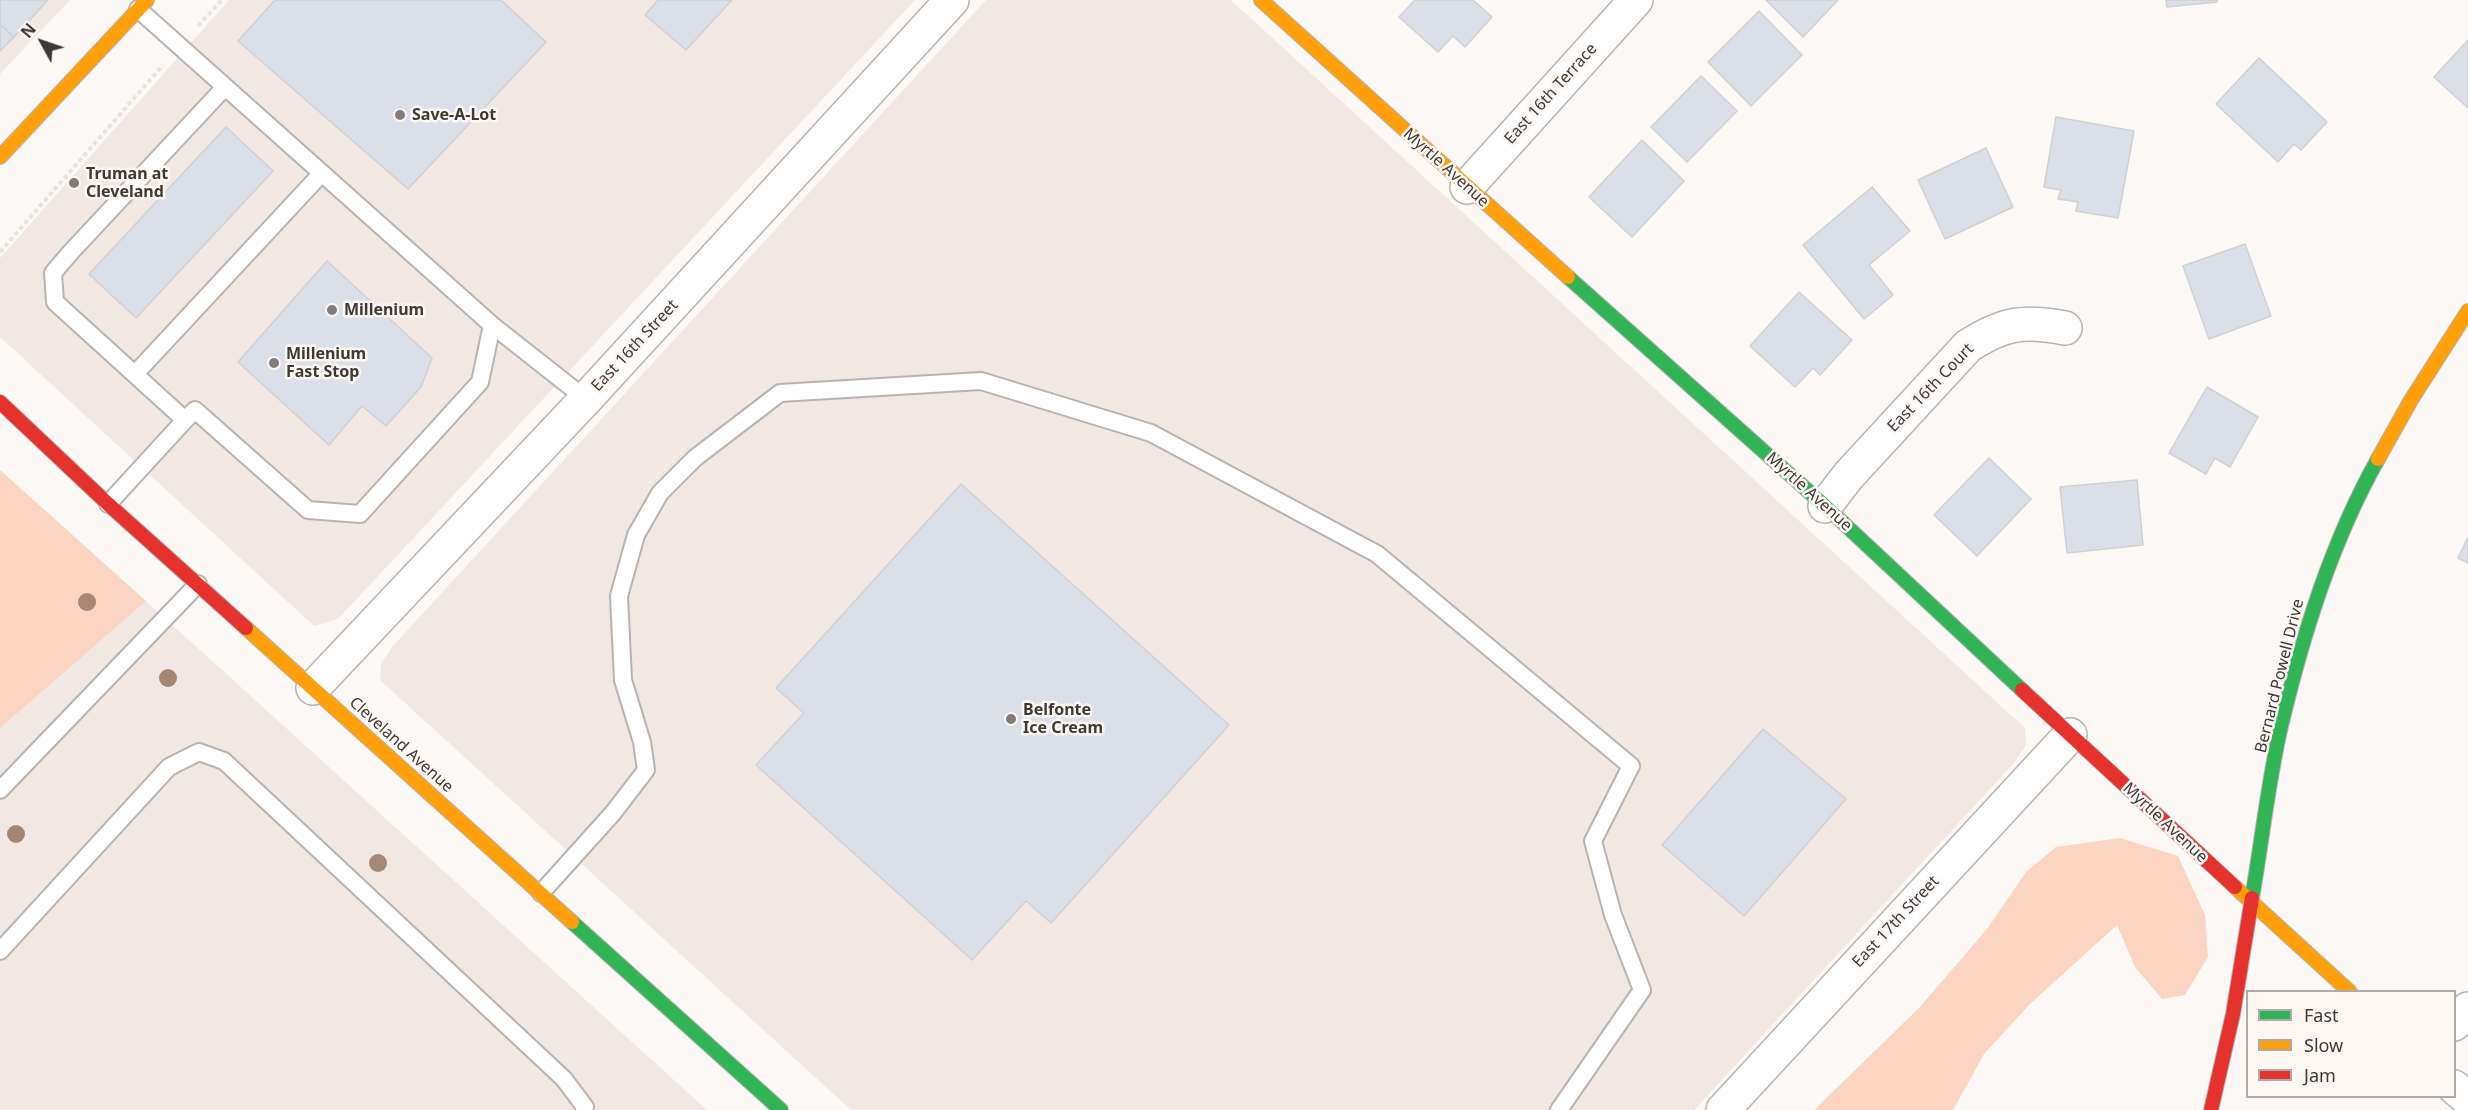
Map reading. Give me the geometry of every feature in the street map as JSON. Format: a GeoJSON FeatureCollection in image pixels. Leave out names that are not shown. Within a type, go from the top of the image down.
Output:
{"type":"FeatureCollection","features":[{"type":"Feature","properties":{"kind":"street","name":"East 16th Street"},"geometry":{"type":"LineString","coordinates":[[313,688],[586,399],[952,0]]}},
{"type":"Feature","properties":{"kind":"street","name":"Myrtle Avenue"},"geometry":{"type":"LineString","coordinates":[[1261,0],[1825,506],[2348,990]]}},
{"type":"Feature","properties":{"kind":"street","name":"East 16th Terrace"},"geometry":{"type":"LineString","coordinates":[[1467,187],[1636,0]]}},
{"type":"Feature","properties":{"kind":"street"},"geometry":{"type":"LineString","coordinates":[[0,157],[142,5]]}},
{"type":"Feature","properties":{"kind":"street","name":"Bernard Powell Drive"},"geometry":{"type":"LineString","coordinates":[[2211,1110],[2233,1014],[2281,727],[2317,596],[2365,482],[2411,400],[2466,314]]}},
{"type":"Feature","properties":{"kind":"street","name":"East 16th Court"},"geometry":{"type":"LineString","coordinates":[[1825,506],[1849,474],[1968,346],[1991,331],[2022,323],[2038,323],[2065,328]]}},
{"type":"Feature","properties":{"kind":"street","name":"Cleveland Avenue"},"geometry":{"type":"LineString","coordinates":[[0,402],[108,504],[781,1110]]}},
{"type":"Feature","properties":{"kind":"street","name":"East 17th Street"},"geometry":{"type":"LineString","coordinates":[[1723,1110],[2070,735]]}},
{"type":"Feature","properties":{"kind":"street"},"geometry":{"type":"LineString","coordinates":[[2456,1022],[2468,1009]]}},
{"type":"Feature","properties":{"kind":"street"},"geometry":{"type":"LineString","coordinates":[[2456,1089],[2468,1099]]}},
{"type":"Feature","properties":{"kind":"lane"},"geometry":{"type":"LineString","coordinates":[[142,5],[180,46],[492,325],[586,399]]}},
{"type":"Feature","properties":{"kind":"lane"},"geometry":{"type":"LineString","coordinates":[[185,420],[55,302],[53,273],[225,87]]}},
{"type":"Feature","properties":{"kind":"lane"},"geometry":{"type":"LineString","coordinates":[[135,374],[322,173]]}},
{"type":"Feature","properties":{"kind":"lane"},"geometry":{"type":"LineString","coordinates":[[108,504],[195,410],[308,510],[360,514],[480,382],[492,325]]}},
{"type":"Feature","properties":{"kind":"lane"},"geometry":{"type":"LineString","coordinates":[[541,892],[613,813],[645,770],[642,742],[623,680],[619,596],[636,535],[660,493],[696,458],[780,393],[981,381],[1151,433],[1377,554],[1631,766],[1593,841],[1613,915],[1642,990],[1559,1110]]}},
{"type":"Feature","properties":{"kind":"lane"},"geometry":{"type":"LineString","coordinates":[[0,790],[198,584]]}},
{"type":"Feature","properties":{"kind":"lane"},"geometry":{"type":"LineString","coordinates":[[0,951],[169,768],[200,752],[224,761],[564,1079],[585,1107],[584,1110]]}},
{"type":"Feature","properties":{"kind":"path"},"geometry":{"type":"LineString","coordinates":[[0,252],[222,0]]}},
{"type":"Feature","properties":{"kind":"shaded area"},"geometry":{"type":"Polygon","coordinates":[[[0,0],[70,0],[0,74],[0,0]]]}},
{"type":"Feature","properties":{"kind":"shaded area"},"geometry":{"type":"Polygon","coordinates":[[[229,0],[915,0],[338,619],[314,626],[0,337],[0,258],[229,0]]]}},
{"type":"Feature","properties":{"kind":"shaded area"},"geometry":{"type":"Polygon","coordinates":[[[986,0],[1231,0],[2025,728],[2026,745],[2014,763],[1694,1110],[851,1110],[380,680],[381,664],[392,647],[986,0]]]}},
{"type":"Feature","properties":{"kind":"shaded area"},"geometry":{"type":"Polygon","coordinates":[[[0,470],[146,601],[707,1110],[0,1110],[0,470]]]}},
{"type":"Feature","properties":{"kind":"shaded area"},"geometry":{"type":"Polygon","coordinates":[[[0,470],[146,601],[0,728],[0,470]]]}},
{"type":"Feature","properties":{"kind":"shaded area"},"geometry":{"type":"Polygon","coordinates":[[[2120,838],[2178,856],[2205,915],[2208,957],[2185,995],[2162,999],[2135,967],[2117,925],[2030,1004],[1984,1054],[1953,1110],[1814,1110],[1919,1008],[1987,929],[2026,872],[2056,847],[2120,838]]]}},
{"type":"Feature","properties":{"kind":"building"},"geometry":{"type":"Polygon","coordinates":[[[0,0],[48,0],[14,37],[0,24],[0,0]]]}},
{"type":"Feature","properties":{"kind":"building","name":"Save-A-Lot"},"geometry":{"type":"Polygon","coordinates":[[[275,0],[501,0],[546,42],[408,189],[238,41],[275,0]]]}},
{"type":"Feature","properties":{"kind":"building"},"geometry":{"type":"Polygon","coordinates":[[[658,0],[732,0],[686,50],[645,15],[658,0]]]}},
{"type":"Feature","properties":{"kind":"building"},"geometry":{"type":"Polygon","coordinates":[[[1415,0],[1473,0],[1492,17],[1465,47],[1453,36],[1438,52],[1399,17],[1415,0]]]}},
{"type":"Feature","properties":{"kind":"building"},"geometry":{"type":"Polygon","coordinates":[[[1766,0],[1838,0],[1803,37],[1766,0]]]}},
{"type":"Feature","properties":{"kind":"building"},"geometry":{"type":"Polygon","coordinates":[[[2166,0],[2217,0],[2217,2],[2167,7],[2166,0]]]}},
{"type":"Feature","properties":{"kind":"building"},"geometry":{"type":"Polygon","coordinates":[[[1759,11],[1802,55],[1751,106],[1708,62],[1759,11]]]}},
{"type":"Feature","properties":{"kind":"building"},"geometry":{"type":"Polygon","coordinates":[[[0,24],[14,37],[0,51],[0,24]]]}},
{"type":"Feature","properties":{"kind":"building"},"geometry":{"type":"Polygon","coordinates":[[[2468,40],[2468,108],[2434,77],[2468,40]]]}},
{"type":"Feature","properties":{"kind":"building"},"geometry":{"type":"Polygon","coordinates":[[[2259,58],[2327,122],[2301,150],[2294,144],[2278,162],[2216,104],[2259,58]]]}},
{"type":"Feature","properties":{"kind":"building"},"geometry":{"type":"Polygon","coordinates":[[[1701,76],[1737,111],[1687,162],[1651,127],[1701,76]]]}},
{"type":"Feature","properties":{"kind":"building"},"geometry":{"type":"Polygon","coordinates":[[[2056,117],[2134,131],[2118,218],[2076,211],[2078,202],[2058,199],[2061,190],[2044,187],[2056,117]]]}},
{"type":"Feature","properties":{"kind":"building"},"geometry":{"type":"Polygon","coordinates":[[[226,127],[273,171],[136,318],[89,274],[226,127]]]}},
{"type":"Feature","properties":{"kind":"building"},"geometry":{"type":"Polygon","coordinates":[[[1642,140],[1684,181],[1632,237],[1589,197],[1642,140]]]}},
{"type":"Feature","properties":{"kind":"building"},"geometry":{"type":"Polygon","coordinates":[[[1986,148],[2013,207],[1945,239],[1918,180],[1986,148]]]}},
{"type":"Feature","properties":{"kind":"building"},"geometry":{"type":"Polygon","coordinates":[[[1872,187],[1910,231],[1869,265],[1893,295],[1864,319],[1803,245],[1872,187]]]}},
{"type":"Feature","properties":{"kind":"building"},"geometry":{"type":"Polygon","coordinates":[[[2245,244],[2271,316],[2209,339],[2183,266],[2245,244]]]}},
{"type":"Feature","properties":{"kind":"building","name":"Millenium"},"geometry":{"type":"Polygon","coordinates":[[[327,261],[432,358],[421,387],[386,426],[362,406],[329,445],[238,362],[327,261]]]}},
{"type":"Feature","properties":{"kind":"building"},"geometry":{"type":"Polygon","coordinates":[[[1799,292],[1852,340],[1820,375],[1813,368],[1795,387],[1750,346],[1799,292]]]}},
{"type":"Feature","properties":{"kind":"building"},"geometry":{"type":"Polygon","coordinates":[[[2207,387],[2258,417],[2230,467],[2215,458],[2206,474],[2169,453],[2207,387]]]}},
{"type":"Feature","properties":{"kind":"building"},"geometry":{"type":"Polygon","coordinates":[[[1989,458],[2031,499],[1977,556],[1934,515],[1989,458]]]}},
{"type":"Feature","properties":{"kind":"building"},"geometry":{"type":"Polygon","coordinates":[[[2137,480],[2143,545],[2067,553],[2060,487],[2137,480]]]}},
{"type":"Feature","properties":{"kind":"building","name":"Belfonte Ice Cream"},"geometry":{"type":"Polygon","coordinates":[[[961,484],[1229,725],[1051,923],[1026,901],[972,960],[756,765],[804,713],[776,688],[961,484]]]}},
{"type":"Feature","properties":{"kind":"building"},"geometry":{"type":"Polygon","coordinates":[[[2468,537],[2468,563],[2458,558],[2468,537]]]}},
{"type":"Feature","properties":{"kind":"building"},"geometry":{"type":"Polygon","coordinates":[[[1763,729],[1846,799],[1744,916],[1662,845],[1763,729]]]}},
{"type":"Feature","properties":{"kind":"traffic: fast"},"geometry":{"type":"LineString","coordinates":[[1568,277],[1825,506],[2022,690]]}},
{"type":"Feature","properties":{"kind":"traffic: fast"},"geometry":{"type":"LineString","coordinates":[[2252,898],[2276,747],[2299,657],[2333,555],[2378,459]]}},
{"type":"Feature","properties":{"kind":"traffic: fast"},"geometry":{"type":"LineString","coordinates":[[572,922],[781,1110]]}},
{"type":"Feature","properties":{"kind":"traffic: slow"},"geometry":{"type":"LineString","coordinates":[[0,157],[147,0]]}},
{"type":"Feature","properties":{"kind":"traffic: slow"},"geometry":{"type":"LineString","coordinates":[[1261,0],[1568,277]]}},
{"type":"Feature","properties":{"kind":"traffic: slow"},"geometry":{"type":"LineString","coordinates":[[2378,459],[2411,400],[2468,311]]}},
{"type":"Feature","properties":{"kind":"traffic: slow"},"geometry":{"type":"LineString","coordinates":[[246,628],[572,922]]}},
{"type":"Feature","properties":{"kind":"traffic: slow"},"geometry":{"type":"LineString","coordinates":[[2235,887],[2348,990]]}},
{"type":"Feature","properties":{"kind":"traffic: jam"},"geometry":{"type":"LineString","coordinates":[[0,402],[108,504],[246,628]]}},
{"type":"Feature","properties":{"kind":"traffic: jam"},"geometry":{"type":"LineString","coordinates":[[2022,690],[2235,887]]}},
{"type":"Feature","properties":{"kind":"traffic: jam"},"geometry":{"type":"LineString","coordinates":[[2211,1110],[2233,1014],[2252,898]]}},
{"type":"Feature","properties":{"kind":"place","name":"Save-A-Lot"},"geometry":{"type":"Point","coordinates":[400,115]}},
{"type":"Feature","properties":{"kind":"place","name":"Truman at Cleveland"},"geometry":{"type":"Point","coordinates":[74,183]}},
{"type":"Feature","properties":{"kind":"place","name":"Millenium"},"geometry":{"type":"Point","coordinates":[332,310]}},
{"type":"Feature","properties":{"kind":"place","name":"Millenium Fast Stop"},"geometry":{"type":"Point","coordinates":[274,363]}},
{"type":"Feature","properties":{"kind":"place","name":"Belfonte Ice Cream"},"geometry":{"type":"Point","coordinates":[1011,719]}}]}
